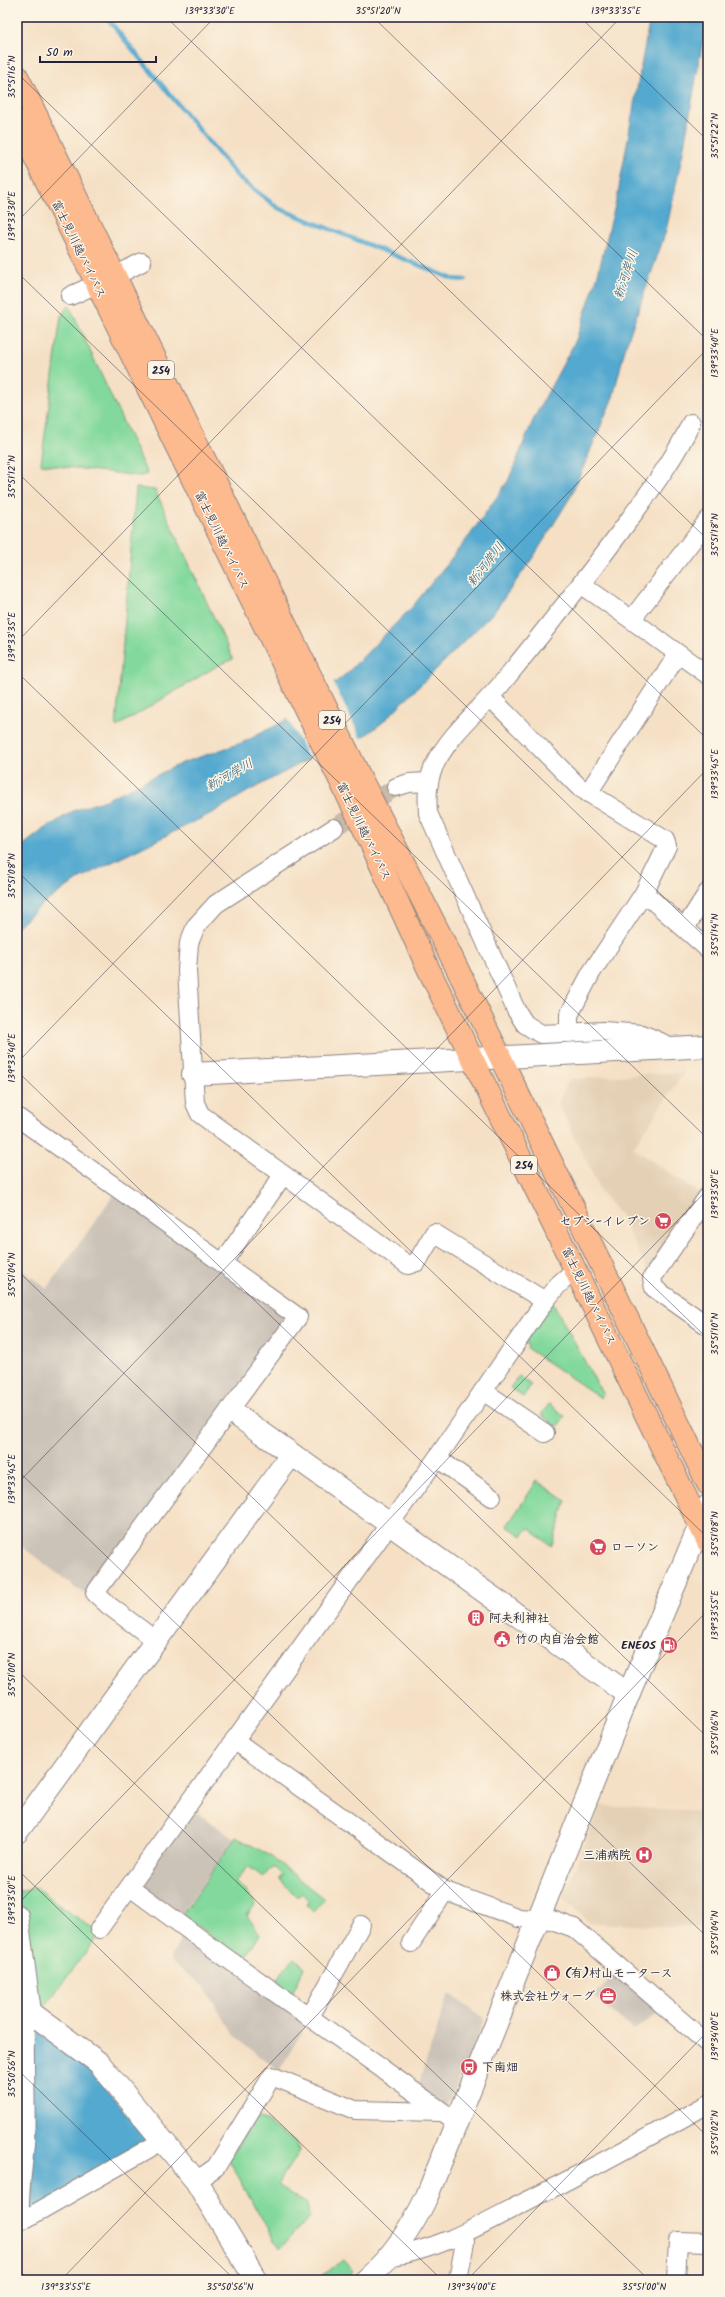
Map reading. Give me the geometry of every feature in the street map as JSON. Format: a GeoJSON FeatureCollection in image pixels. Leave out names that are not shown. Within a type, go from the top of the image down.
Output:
{"type":"FeatureCollection","features":[{"type":"Feature","properties":{"kind":"highway","name":"富士見川越バイパス"},"geometry":{"type":"LineString","coordinates":[[17,76],[106,280],[296,669],[352,782],[502,1059],[708,1484]]}},
{"type":"Feature","properties":{"kind":"highway","name":"富士見川越バイパス"},"geometry":{"type":"LineString","coordinates":[[17,121],[106,280]]}},
{"type":"Feature","properties":{"kind":"highway","name":"富士見川越バイパス"},"geometry":{"type":"LineString","coordinates":[[352,782],[473,1060],[576,1269],[705,1524]]}},
{"type":"Feature","properties":{"kind":"street"},"geometry":{"type":"LineString","coordinates":[[70,296],[142,262]]}},
{"type":"Feature","properties":{"kind":"street"},"geometry":{"type":"LineString","coordinates":[[676,1048],[642,1034],[604,1031],[541,1034],[525,1024],[516,1010],[428,813],[428,782],[434,766],[450,738],[490,697],[582,585],[671,461],[691,423]]}},
{"type":"Feature","properties":{"kind":"street"},"geometry":{"type":"LineString","coordinates":[[632,619],[708,520]]}},
{"type":"Feature","properties":{"kind":"street"},"geometry":{"type":"LineString","coordinates":[[582,585],[632,619],[644,631],[708,674]]}},
{"type":"Feature","properties":{"kind":"street"},"geometry":{"type":"LineString","coordinates":[[588,793],[678,654]]}},
{"type":"Feature","properties":{"kind":"street"},"geometry":{"type":"LineString","coordinates":[[490,697],[579,787],[665,840],[667,846],[644,893],[591,973],[569,1015],[569,1033]]}},
{"type":"Feature","properties":{"kind":"street"},"geometry":{"type":"LineString","coordinates":[[396,787],[409,783],[428,782]]}},
{"type":"Feature","properties":{"kind":"street"},"geometry":{"type":"LineString","coordinates":[[334,828],[216,904],[196,926],[189,943],[187,970],[195,1103],[200,1114],[408,1265],[417,1262],[434,1233],[545,1301]]}},
{"type":"Feature","properties":{"kind":"street"},"geometry":{"type":"LineString","coordinates":[[685,928],[708,892]]}},
{"type":"Feature","properties":{"kind":"street"},"geometry":{"type":"LineString","coordinates":[[644,893],[708,949]]}},
{"type":"Feature","properties":{"kind":"street"},"geometry":{"type":"LineString","coordinates":[[193,1074],[440,1059],[502,1059],[708,1046]]}},
{"type":"Feature","properties":{"kind":"street"},"geometry":{"type":"LineString","coordinates":[[17,1117],[298,1317],[94,1593],[155,1640]]}},
{"type":"Feature","properties":{"kind":"street"},"geometry":{"type":"LineString","coordinates":[[222,1264],[283,1175]]}},
{"type":"Feature","properties":{"kind":"street"},"geometry":{"type":"LineString","coordinates":[[708,1196],[652,1278],[654,1288],[708,1326]]}},
{"type":"Feature","properties":{"kind":"street"},"geometry":{"type":"LineString","coordinates":[[99,1929],[388,1524],[437,1458],[545,1301],[558,1285],[576,1269]]}},
{"type":"Feature","properties":{"kind":"street"},"geometry":{"type":"LineString","coordinates":[[483,1391],[545,1433]]}},
{"type":"Feature","properties":{"kind":"street"},"geometry":{"type":"LineString","coordinates":[[230,1411],[621,1689],[629,1693]]}},
{"type":"Feature","properties":{"kind":"street"},"geometry":{"type":"LineString","coordinates":[[17,1832],[155,1640],[291,1455]]}},
{"type":"Feature","properties":{"kind":"street"},"geometry":{"type":"LineString","coordinates":[[437,1458],[492,1497]]}},
{"type":"Feature","properties":{"kind":"street"},"geometry":{"type":"LineString","coordinates":[[366,2280],[391,2256],[418,2216],[449,2117],[539,1920],[629,1693],[705,1524]]}},
{"type":"Feature","properties":{"kind":"street"},"geometry":{"type":"LineString","coordinates":[[234,1740],[445,1891],[519,1918],[552,1920],[574,1928],[708,2044]]}},
{"type":"Feature","properties":{"kind":"street"},"geometry":{"type":"LineString","coordinates":[[130,1887],[449,2117]]}},
{"type":"Feature","properties":{"kind":"street"},"geometry":{"type":"LineString","coordinates":[[411,1943],[445,1891]]}},
{"type":"Feature","properties":{"kind":"street"},"geometry":{"type":"LineString","coordinates":[[17,1916],[30,2012],[25,2025],[26,2130],[24,2172],[19,2212],[21,2220],[164,2140]]}},
{"type":"Feature","properties":{"kind":"street"},"geometry":{"type":"LineString","coordinates":[[310,2017],[361,1925]]}},
{"type":"Feature","properties":{"kind":"street"},"geometry":{"type":"LineString","coordinates":[[30,2012],[99,2063],[164,2140],[196,2181],[256,2280]]}},
{"type":"Feature","properties":{"kind":"street"},"geometry":{"type":"LineString","coordinates":[[196,2181],[216,2167],[272,2076],[356,2110],[449,2117]]}},
{"type":"Feature","properties":{"kind":"street"},"geometry":{"type":"LineString","coordinates":[[391,2256],[407,2254],[463,2234],[616,2156],[708,2104]]}},
{"type":"Feature","properties":{"kind":"street"},"geometry":{"type":"LineString","coordinates":[[458,2280],[465,2242],[463,2234]]}},
{"type":"Feature","properties":{"kind":"street"},"geometry":{"type":"LineString","coordinates":[[676,2280],[678,2241],[708,2242]]}},
{"type":"Feature","properties":{"kind":"shaded area"},"geometry":{"type":"Polygon","coordinates":[[[684,1072],[633,1148],[701,1195],[648,1271],[620,1215],[601,1192],[558,1103],[569,1079],[684,1072]]]}},
{"type":"Feature","properties":{"kind":"shaded area"},"geometry":{"type":"Polygon","coordinates":[[[115,1193],[283,1315],[280,1328],[87,1596],[17,1543],[17,1266],[47,1289],[115,1193]]]}},
{"type":"Feature","properties":{"kind":"shaded area","name":"三浦病院"},"geometry":{"type":"Polygon","coordinates":[[[600,1806],[708,1811],[708,1928],[590,1923],[563,1898],[600,1806]]]}},
{"type":"Feature","properties":{"kind":"shaded area"},"geometry":{"type":"Polygon","coordinates":[[[192,1809],[234,1839],[180,1915],[139,1885],[192,1809]]]}},
{"type":"Feature","properties":{"kind":"shaded area"},"geometry":{"type":"Polygon","coordinates":[[[183,1932],[307,2023],[279,2071],[235,2037],[204,1986],[170,1961],[183,1932]]]}},
{"type":"Feature","properties":{"kind":"shaded area"},"geometry":{"type":"Polygon","coordinates":[[[616,1972],[662,2011],[634,2030],[594,1997],[616,1972]]]}},
{"type":"Feature","properties":{"kind":"shaded area"},"geometry":{"type":"Polygon","coordinates":[[[449,1994],[485,2018],[455,2090],[444,2106],[417,2087],[449,1994]]]}},
{"type":"Feature","properties":{"kind":"green space"},"geometry":{"type":"Polygon","coordinates":[[[69,305],[147,474],[140,476],[41,464],[61,316],[69,305]]]}},
{"type":"Feature","properties":{"kind":"green space"},"geometry":{"type":"Polygon","coordinates":[[[136,488],[155,490],[233,659],[217,666],[116,727],[136,488]]]}},
{"type":"Feature","properties":{"kind":"green space"},"geometry":{"type":"Polygon","coordinates":[[[552,1301],[603,1395],[601,1398],[528,1349],[526,1340],[552,1301]]]}},
{"type":"Feature","properties":{"kind":"green space"},"geometry":{"type":"Polygon","coordinates":[[[519,1376],[531,1385],[523,1397],[510,1388],[519,1376]]]}},
{"type":"Feature","properties":{"kind":"green space"},"geometry":{"type":"Polygon","coordinates":[[[549,1404],[565,1416],[557,1427],[541,1415],[549,1404]]]}},
{"type":"Feature","properties":{"kind":"green space"},"geometry":{"type":"Polygon","coordinates":[[[537,1481],[566,1501],[552,1546],[528,1528],[522,1536],[507,1526],[537,1481]]]}},
{"type":"Feature","properties":{"kind":"green space"},"geometry":{"type":"Polygon","coordinates":[[[236,1837],[269,1855],[324,1899],[313,1912],[306,1905],[310,1901],[302,1893],[297,1897],[279,1879],[282,1875],[273,1866],[263,1877],[248,1866],[235,1883],[247,1892],[246,1894],[256,1903],[247,1916],[260,1934],[244,1960],[182,1915],[236,1837]]]}},
{"type":"Feature","properties":{"kind":"green space"},"geometry":{"type":"Polygon","coordinates":[[[36,1888],[86,1924],[101,1932],[42,2010],[25,1997],[17,1934],[17,1891],[36,1888]]]}},
{"type":"Feature","properties":{"kind":"green space"},"geometry":{"type":"Polygon","coordinates":[[[294,1958],[305,1967],[291,1995],[274,1982],[294,1958]]]}},
{"type":"Feature","properties":{"kind":"green space"},"geometry":{"type":"Polygon","coordinates":[[[258,2117],[297,2143],[299,2151],[277,2185],[307,2204],[309,2217],[279,2249],[229,2160],[254,2118],[258,2117]]]}},
{"type":"Feature","properties":{"kind":"green space"},"geometry":{"type":"Polygon","coordinates":[[[343,2260],[353,2271],[342,2280],[317,2280],[343,2260]]]}},
{"type":"Feature","properties":{"kind":"water","name":"新河岸川"},"geometry":{"type":"Polygon","coordinates":[[[650,17],[707,17],[683,152],[666,231],[626,345],[613,397],[571,496],[534,556],[494,612],[382,723],[366,735],[307,760],[247,792],[214,812],[80,878],[43,904],[17,927],[17,850],[43,830],[73,811],[105,800],[182,763],[244,742],[288,719],[346,674],[413,606],[470,535],[508,481],[534,418],[576,340],[597,278],[618,193],[650,17]]]}},
{"type":"Feature","properties":{"kind":"water"},"geometry":{"type":"Polygon","coordinates":[[[34,2028],[91,2072],[146,2137],[145,2145],[32,2210],[26,2205],[31,2029],[34,2028]]]}},
{"type":"Feature","properties":{"kind":"pier"},"geometry":{"type":"Polygon","coordinates":[[[333,682],[361,739],[310,761],[287,717],[333,682]]]}},
{"type":"Feature","properties":{"kind":"waterway"},"geometry":{"type":"LineString","coordinates":[[106,17],[238,177],[278,208],[453,279],[465,280]]}},
{"type":"Feature","properties":{"kind":"tunnel"},"geometry":{"type":"LineString","coordinates":[[334,828],[396,787]]}},
{"type":"Feature","properties":{"kind":"place","name":"セブン-イレブン"},"geometry":{"type":"Point","coordinates":[663,1221]}},
{"type":"Feature","properties":{"kind":"place","name":"ローソン"},"geometry":{"type":"Point","coordinates":[598,1547]}},
{"type":"Feature","properties":{"kind":"place","name":"阿夫利神社"},"geometry":{"type":"Point","coordinates":[476,1618]}},
{"type":"Feature","properties":{"kind":"place","name":"竹の内自治会館"},"geometry":{"type":"Point","coordinates":[502,1639]}},
{"type":"Feature","properties":{"kind":"place","name":"ENEOS"},"geometry":{"type":"Point","coordinates":[669,1645]}},
{"type":"Feature","properties":{"kind":"place","name":"三浦病院"},"geometry":{"type":"Point","coordinates":[644,1855]}},
{"type":"Feature","properties":{"kind":"place","name":"(有)村山モータース"},"geometry":{"type":"Point","coordinates":[552,1973]}},
{"type":"Feature","properties":{"kind":"place","name":"株式会社ヴォーグ"},"geometry":{"type":"Point","coordinates":[608,1996]}},
{"type":"Feature","properties":{"kind":"place","name":"下南畑"},"geometry":{"type":"Point","coordinates":[469,2067]}}]}
